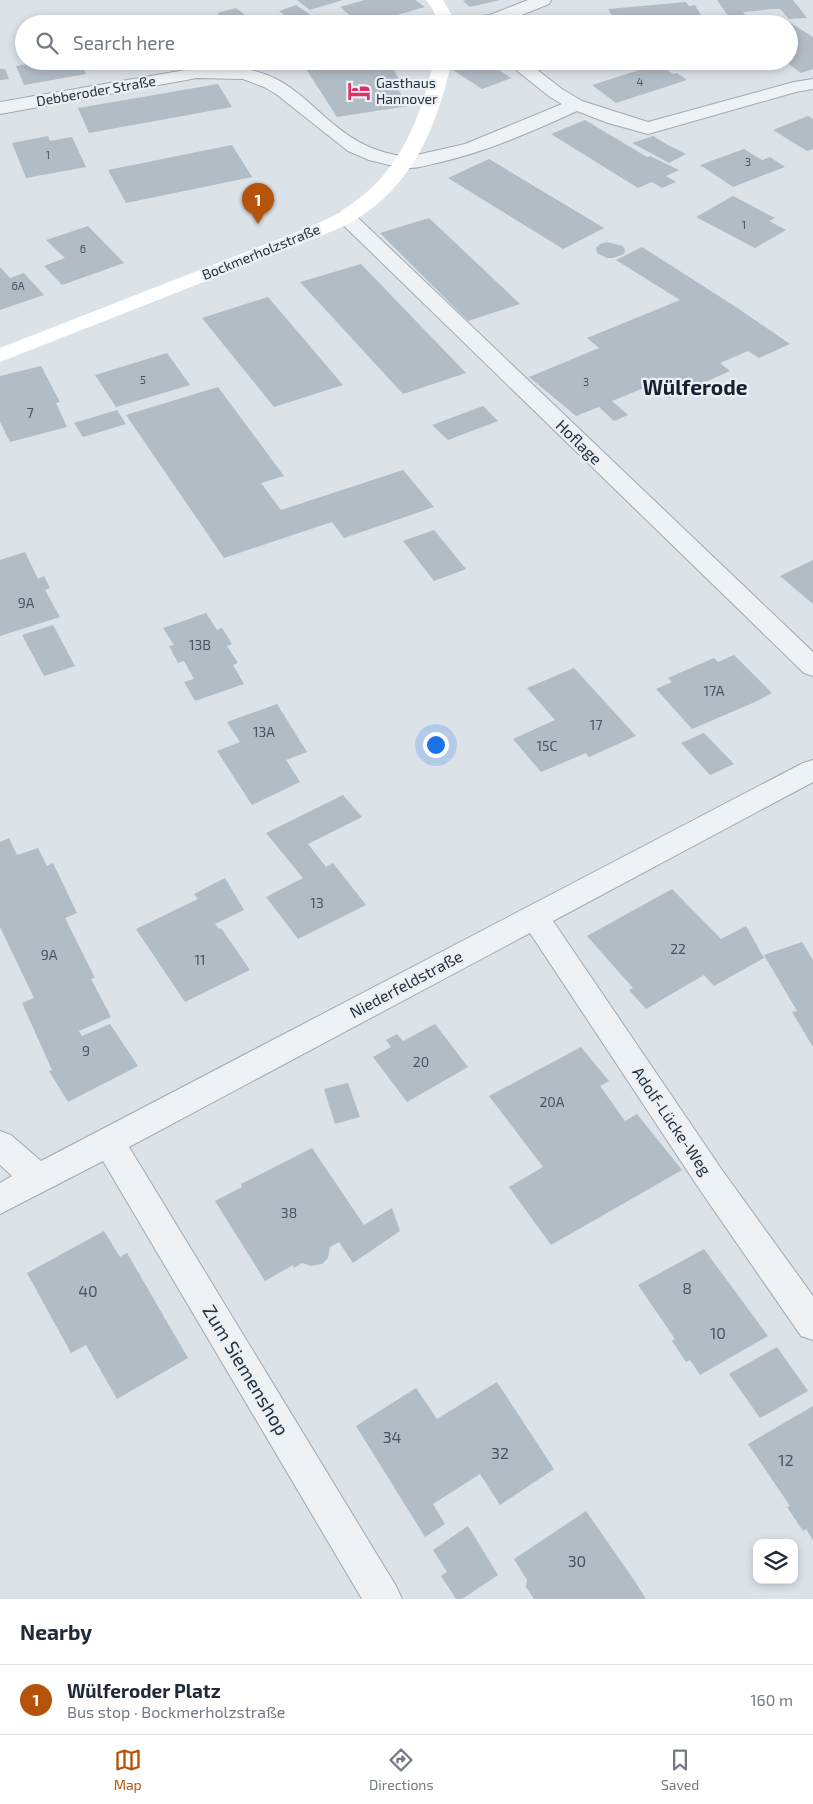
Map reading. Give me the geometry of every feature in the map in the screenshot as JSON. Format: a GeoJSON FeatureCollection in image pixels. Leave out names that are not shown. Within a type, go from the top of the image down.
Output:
{"type":"FeatureCollection","features":[{"type":"Feature","properties":{"kind":"main road"},"geometry":{"type":"LineString","coordinates":[[434,0],[444,15]]}},
{"type":"Feature","properties":{"kind":"main road","name":"Bockmerholzstraße"},"geometry":{"type":"LineString","coordinates":[[0,356],[314,232],[346,217],[383,188],[406,163],[419,138],[432,105],[441,70]]}},
{"type":"Feature","properties":{"kind":"street"},"geometry":{"type":"LineString","coordinates":[[506,15],[543,0]]}},
{"type":"Feature","properties":{"kind":"street"},"geometry":{"type":"LineString","coordinates":[[526,70],[556,93],[576,105],[648,128],[794,87],[813,84]]}},
{"type":"Feature","properties":{"kind":"street","name":"Debberoder Straße"},"geometry":{"type":"LineString","coordinates":[[0,108],[197,73],[228,72],[257,77],[280,88],[350,144],[372,155],[406,163],[432,160],[464,150],[518,131],[576,105]]}},
{"type":"Feature","properties":{"kind":"street","name":"Hoflage"},"geometry":{"type":"LineString","coordinates":[[346,217],[813,667]]}},
{"type":"Feature","properties":{"kind":"street","name":"Niederfeldstraße"},"geometry":{"type":"LineString","coordinates":[[0,1199],[813,770]]}},
{"type":"Feature","properties":{"kind":"street","name":"Adolf-Lücke-Weg"},"geometry":{"type":"LineString","coordinates":[[534,917],[711,1180],[813,1324]]}},
{"type":"Feature","properties":{"kind":"street","name":"Zum Siemenshop"},"geometry":{"type":"LineString","coordinates":[[109,1142],[383,1599]]}},
{"type":"Feature","properties":{"kind":"street"},"geometry":{"type":"LineString","coordinates":[[0,1146],[38,1179]]}},
{"type":"Feature","properties":{"kind":"building"},"geometry":{"type":"Polygon","coordinates":[[[297,0],[343,0],[310,10],[297,0]]]}},
{"type":"Feature","properties":{"kind":"building"},"geometry":{"type":"Polygon","coordinates":[[[365,0],[415,0],[425,7],[397,15],[349,15],[340,7],[365,0]]]}},
{"type":"Feature","properties":{"kind":"building"},"geometry":{"type":"Polygon","coordinates":[[[466,0],[500,0],[470,7],[463,1],[466,0]]]}},
{"type":"Feature","properties":{"kind":"building"},"geometry":{"type":"Polygon","coordinates":[[[717,0],[793,0],[807,18],[798,18],[798,15],[785,15],[780,9],[743,12],[745,15],[728,15],[717,0]]]}},
{"type":"Feature","properties":{"kind":"building"},"geometry":{"type":"Polygon","coordinates":[[[686,2],[689,6],[695,5],[701,15],[612,15],[608,9],[686,2]]]}},
{"type":"Feature","properties":{"kind":"building"},"geometry":{"type":"Polygon","coordinates":[[[296,5],[311,15],[284,15],[279,11],[296,5]]]}},
{"type":"Feature","properties":{"kind":"building"},"geometry":{"type":"Polygon","coordinates":[[[236,8],[245,15],[219,15],[217,13],[236,8]]]}},
{"type":"Feature","properties":{"kind":"building"},"geometry":{"type":"Polygon","coordinates":[[[798,28],[813,37],[813,69],[801,73],[797,70],[798,28]]]}},
{"type":"Feature","properties":{"kind":"building"},"geometry":{"type":"Polygon","coordinates":[[[0,69],[5,69],[9,79],[0,80],[0,69]]]}},
{"type":"Feature","properties":{"kind":"building"},"geometry":{"type":"Polygon","coordinates":[[[18,70],[84,70],[86,74],[24,85],[18,70]]]}},
{"type":"Feature","properties":{"kind":"building","name":"Gasthaus Hannover"},"geometry":{"type":"Polygon","coordinates":[[[307,70],[394,70],[403,85],[396,86],[408,106],[337,117],[307,70]]]}},
{"type":"Feature","properties":{"kind":"building"},"geometry":{"type":"Polygon","coordinates":[[[453,70],[499,70],[511,78],[482,89],[453,70]]]}},
{"type":"Feature","properties":{"kind":"building"},"geometry":{"type":"Polygon","coordinates":[[[639,70],[667,70],[673,74],[677,73],[687,80],[616,103],[592,85],[639,70]]]}},
{"type":"Feature","properties":{"kind":"building"},"geometry":{"type":"Polygon","coordinates":[[[218,84],[232,107],[89,133],[78,108],[218,84]]]}},
{"type":"Feature","properties":{"kind":"building"},"geometry":{"type":"Polygon","coordinates":[[[808,116],[813,119],[813,149],[807,151],[773,130],[808,116]]]}},
{"type":"Feature","properties":{"kind":"building"},"geometry":{"type":"Polygon","coordinates":[[[585,120],[647,157],[650,156],[679,170],[666,176],[676,182],[662,188],[652,182],[638,188],[551,134],[585,120]]]}},
{"type":"Feature","properties":{"kind":"building"},"geometry":{"type":"Polygon","coordinates":[[[48,136],[50,141],[72,137],[86,167],[26,178],[12,143],[48,136]]]}},
{"type":"Feature","properties":{"kind":"building"},"geometry":{"type":"Polygon","coordinates":[[[653,136],[686,154],[669,163],[632,143],[653,136]]]}},
{"type":"Feature","properties":{"kind":"building"},"geometry":{"type":"Polygon","coordinates":[[[232,145],[252,177],[126,203],[108,170],[232,145]]]}},
{"type":"Feature","properties":{"kind":"building"},"geometry":{"type":"Polygon","coordinates":[[[744,149],[762,160],[770,157],[785,167],[733,187],[700,165],[744,149]]]}},
{"type":"Feature","properties":{"kind":"building"},"geometry":{"type":"Polygon","coordinates":[[[489,159],[604,228],[563,249],[448,178],[489,159]]]}},
{"type":"Feature","properties":{"kind":"building"},"geometry":{"type":"Polygon","coordinates":[[[733,196],[775,218],[769,221],[786,230],[755,248],[696,217],[733,196]]]}},
{"type":"Feature","properties":{"kind":"building"},"geometry":{"type":"Polygon","coordinates":[[[429,218],[520,304],[468,321],[380,233],[429,218]]]}},
{"type":"Feature","properties":{"kind":"building"},"geometry":{"type":"Polygon","coordinates":[[[88,226],[124,263],[62,285],[44,266],[65,258],[46,240],[88,226]]]}},
{"type":"Feature","properties":{"kind":"building"},"geometry":{"type":"Polygon","coordinates":[[[607,242],[623,246],[624,254],[607,258],[597,253],[596,248],[600,244],[607,242]]]}},
{"type":"Feature","properties":{"kind":"building"},"geometry":{"type":"Polygon","coordinates":[[[642,247],[790,344],[759,358],[748,351],[720,363],[730,371],[669,398],[651,385],[612,401],[628,415],[614,421],[599,407],[576,416],[529,377],[599,348],[587,338],[680,300],[616,260],[642,247]]]}},
{"type":"Feature","properties":{"kind":"building"},"geometry":{"type":"Polygon","coordinates":[[[361,264],[466,373],[403,394],[300,282],[361,264]]]}},
{"type":"Feature","properties":{"kind":"building"},"geometry":{"type":"Polygon","coordinates":[[[0,267],[10,278],[24,273],[44,295],[0,310],[0,267]]]}},
{"type":"Feature","properties":{"kind":"building"},"geometry":{"type":"Polygon","coordinates":[[[268,297],[343,385],[274,407],[202,318],[268,297]]]}},
{"type":"Feature","properties":{"kind":"building"},"geometry":{"type":"Polygon","coordinates":[[[167,353],[190,385],[116,407],[95,375],[167,353]]]}},
{"type":"Feature","properties":{"kind":"building"},"geometry":{"type":"Polygon","coordinates":[[[41,366],[60,402],[56,403],[67,427],[10,442],[0,422],[0,376],[41,366]]]}},
{"type":"Feature","properties":{"kind":"building"},"geometry":{"type":"Polygon","coordinates":[[[218,387],[284,476],[261,483],[281,510],[403,470],[434,507],[344,538],[332,522],[224,558],[126,415],[218,387]]]}},
{"type":"Feature","properties":{"kind":"building"},"geometry":{"type":"Polygon","coordinates":[[[483,406],[498,421],[448,440],[432,425],[483,406]]]}},
{"type":"Feature","properties":{"kind":"building"},"geometry":{"type":"Polygon","coordinates":[[[117,410],[126,424],[83,437],[74,423],[117,410]]]}},
{"type":"Feature","properties":{"kind":"building"},"geometry":{"type":"Polygon","coordinates":[[[434,530],[466,569],[434,581],[403,541],[434,530]]]}},
{"type":"Feature","properties":{"kind":"building"},"geometry":{"type":"Polygon","coordinates":[[[25,552],[38,579],[44,576],[50,588],[45,590],[60,617],[0,636],[0,560],[25,552]]]}},
{"type":"Feature","properties":{"kind":"building"},"geometry":{"type":"Polygon","coordinates":[[[813,560],[813,604],[780,576],[813,560]]]}},
{"type":"Feature","properties":{"kind":"building"},"geometry":{"type":"Polygon","coordinates":[[[206,613],[217,630],[222,628],[232,644],[227,646],[238,663],[233,665],[244,684],[195,701],[184,682],[194,679],[184,661],[178,663],[169,646],[174,645],[163,628],[206,613]]]}},
{"type":"Feature","properties":{"kind":"building"},"geometry":{"type":"Polygon","coordinates":[[[53,625],[75,666],[44,676],[22,635],[53,625]]]}},
{"type":"Feature","properties":{"kind":"building"},"geometry":{"type":"Polygon","coordinates":[[[734,655],[772,693],[692,729],[656,689],[672,682],[668,678],[714,658],[718,662],[734,655]]]}},
{"type":"Feature","properties":{"kind":"building"},"geometry":{"type":"Polygon","coordinates":[[[574,668],[636,736],[589,757],[586,753],[541,772],[513,739],[555,720],[527,688],[574,668]]]}},
{"type":"Feature","properties":{"kind":"building"},"geometry":{"type":"Polygon","coordinates":[[[277,704],[307,752],[286,760],[300,782],[252,805],[217,751],[240,742],[227,722],[277,704]]]}},
{"type":"Feature","properties":{"kind":"building"},"geometry":{"type":"Polygon","coordinates":[[[704,733],[734,764],[710,775],[681,743],[704,733]]]}},
{"type":"Feature","properties":{"kind":"building"},"geometry":{"type":"Polygon","coordinates":[[[343,795],[362,817],[308,844],[326,867],[333,863],[366,905],[298,939],[266,897],[303,878],[266,833],[343,795]]]}},
{"type":"Feature","properties":{"kind":"building"},"geometry":{"type":"Polygon","coordinates":[[[9,838],[17,855],[38,848],[47,866],[53,863],[77,913],[65,918],[95,978],[91,979],[111,1017],[79,1031],[82,1036],[110,1024],[138,1066],[68,1102],[49,1071],[52,1070],[22,1003],[34,998],[0,927],[0,842],[9,838]]]}},
{"type":"Feature","properties":{"kind":"building"},"geometry":{"type":"Polygon","coordinates":[[[225,878],[244,910],[215,924],[219,929],[221,928],[250,970],[185,1002],[136,929],[198,899],[194,894],[225,878]]]}},
{"type":"Feature","properties":{"kind":"building"},"geometry":{"type":"Polygon","coordinates":[[[672,889],[721,939],[746,926],[764,958],[714,986],[704,975],[646,1009],[629,990],[633,988],[587,936],[672,889]]]}},
{"type":"Feature","properties":{"kind":"building"},"geometry":{"type":"Polygon","coordinates":[[[802,942],[813,960],[813,1047],[792,1012],[797,1011],[764,955],[802,942]]]}},
{"type":"Feature","properties":{"kind":"building"},"geometry":{"type":"Polygon","coordinates":[[[435,1024],[468,1067],[407,1102],[373,1057],[391,1047],[386,1040],[397,1034],[403,1041],[435,1024]]]}},
{"type":"Feature","properties":{"kind":"building"},"geometry":{"type":"Polygon","coordinates":[[[581,1047],[609,1081],[600,1086],[625,1121],[637,1114],[682,1170],[551,1245],[509,1187],[543,1167],[489,1096],[581,1047]]]}},
{"type":"Feature","properties":{"kind":"building"},"geometry":{"type":"Polygon","coordinates":[[[348,1083],[360,1117],[335,1124],[324,1089],[348,1083]]]}},
{"type":"Feature","properties":{"kind":"building"},"geometry":{"type":"Polygon","coordinates":[[[312,1148],[364,1225],[392,1208],[400,1231],[353,1263],[339,1242],[330,1247],[328,1258],[322,1264],[311,1266],[302,1263],[294,1268],[293,1265],[265,1281],[215,1201],[242,1187],[241,1184],[312,1148]]]}},
{"type":"Feature","properties":{"kind":"building"},"geometry":{"type":"Polygon","coordinates":[[[104,1231],[120,1257],[127,1253],[188,1358],[117,1399],[86,1345],[71,1353],[27,1273],[104,1231]]]}},
{"type":"Feature","properties":{"kind":"building"},"geometry":{"type":"Polygon","coordinates":[[[704,1249],[768,1336],[700,1375],[690,1360],[686,1362],[672,1341],[675,1339],[638,1285],[704,1249]]]}},
{"type":"Feature","properties":{"kind":"building"},"geometry":{"type":"Polygon","coordinates":[[[777,1347],[808,1391],[760,1418],[729,1374],[777,1347]]]}},
{"type":"Feature","properties":{"kind":"building"},"geometry":{"type":"Polygon","coordinates":[[[497,1382],[554,1469],[500,1505],[480,1474],[433,1504],[445,1524],[425,1537],[356,1426],[416,1388],[437,1419],[497,1382]]]}},
{"type":"Feature","properties":{"kind":"building"},"geometry":{"type":"Polygon","coordinates":[[[813,1406],[813,1540],[806,1529],[803,1531],[787,1507],[790,1506],[748,1444],[813,1406]]]}},
{"type":"Feature","properties":{"kind":"building"},"geometry":{"type":"Polygon","coordinates":[[[586,1511],[646,1599],[534,1599],[526,1587],[527,1580],[514,1559],[586,1511]]]}},
{"type":"Feature","properties":{"kind":"building"},"geometry":{"type":"Polygon","coordinates":[[[468,1526],[498,1575],[462,1599],[456,1599],[441,1576],[447,1572],[433,1550],[468,1526]]]}},
{"type":"Feature","properties":{"kind":"place","name":"Gasthaus Hannover"},"geometry":{"type":"Point","coordinates":[359,91]}},
{"type":"Feature","properties":{"kind":"place","name":"Wülferoder Platz"},"geometry":{"type":"Point","coordinates":[258,224]}},
{"type":"Feature","properties":{"kind":"district","name":"Wülferode"},"geometry":{"type":"Point","coordinates":[695,388]}}]}
